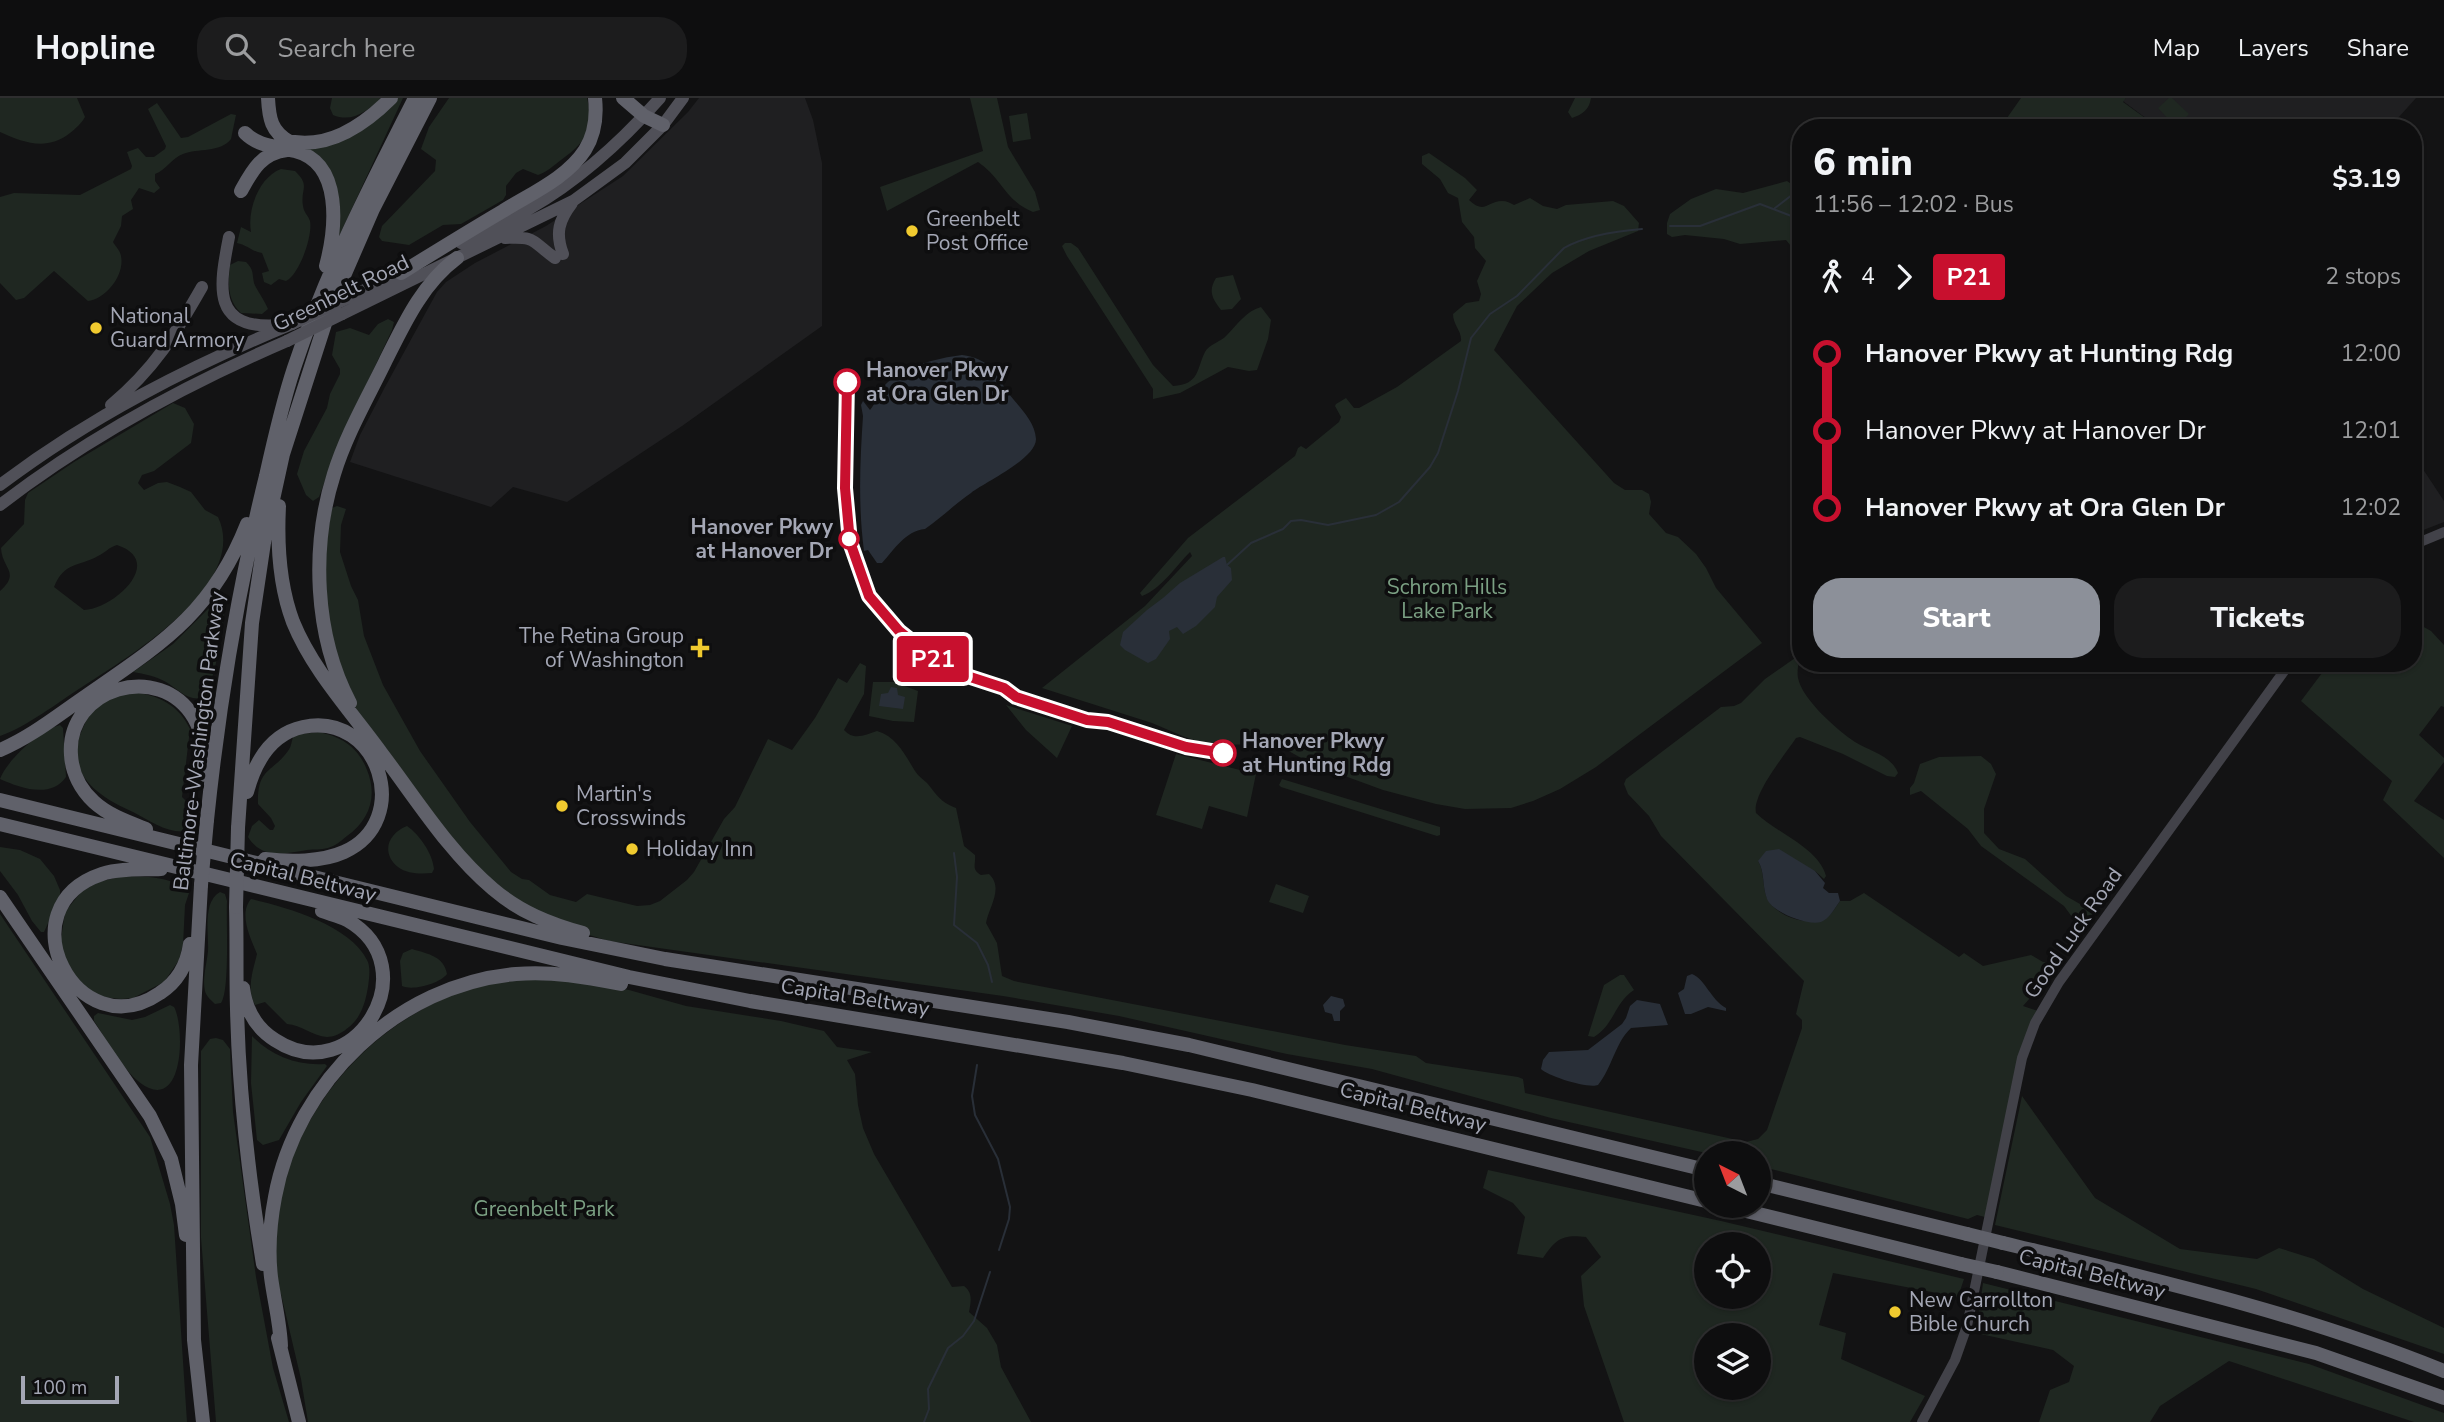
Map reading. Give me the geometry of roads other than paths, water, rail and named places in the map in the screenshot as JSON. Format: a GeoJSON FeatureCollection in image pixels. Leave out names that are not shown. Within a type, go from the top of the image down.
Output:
{"type":"FeatureCollection","features":[{"type":"Feature","properties":{"kind":"highway"},"geometry":{"type":"LineString","coordinates":[[268,98],[272,125],[279,135],[314,160],[324,172],[328,180],[332,207],[329,255],[303,341]]}},
{"type":"Feature","properties":{"kind":"highway"},"geometry":{"type":"LineString","coordinates":[[241,191],[260,161],[293,146],[341,135],[365,122],[391,98]]}},
{"type":"Feature","properties":{"kind":"highway","name":"Baltimore-Washington Parkway"},"geometry":{"type":"LineString","coordinates":[[203,1422],[194,1340],[191,1065],[195,957],[218,728],[234,621],[277,422],[303,341],[360,205],[415,98]]}},
{"type":"Feature","properties":{"kind":"highway","name":"Baltimore-Washington Parkway"},"geometry":{"type":"LineString","coordinates":[[299,1422],[275,1331],[265,1276],[247,1154],[239,1041],[236,907],[238,828],[258,579],[283,454],[330,308],[373,209],[430,98]]}},
{"type":"Feature","properties":{"kind":"highway"},"geometry":{"type":"LineString","coordinates":[[402,153],[436,98]]}},
{"type":"Feature","properties":{"kind":"highway"},"geometry":{"type":"LineString","coordinates":[[401,273],[537,190],[572,165],[592,137],[596,119],[595,98]]}},
{"type":"Feature","properties":{"kind":"highway"},"geometry":{"type":"LineString","coordinates":[[623,98],[651,108]]}},
{"type":"Feature","properties":{"kind":"highway"},"geometry":{"type":"LineString","coordinates":[[637,98],[651,108],[663,125]]}},
{"type":"Feature","properties":{"kind":"highway"},"geometry":{"type":"LineString","coordinates":[[370,737],[348,699],[328,639],[321,595],[323,521],[328,495],[344,446],[400,331],[432,279],[457,258]]}},
{"type":"Feature","properties":{"kind":"highway"},"geometry":{"type":"LineString","coordinates":[[0,750],[35,731],[150,651],[193,614],[217,583],[240,541],[277,422]]}},
{"type":"Feature","properties":{"kind":"highway"},"geometry":{"type":"LineString","coordinates":[[290,436],[279,502],[278,552],[284,593],[292,619],[313,660],[459,855],[495,890],[547,923],[665,959]]}},
{"type":"Feature","properties":{"kind":"highway"},"geometry":{"type":"LineString","coordinates":[[179,844],[111,814],[94,802],[82,788],[74,772],[71,751],[74,732],[87,709],[106,693],[131,686],[156,688],[180,701],[193,716],[201,736],[208,816]]}},
{"type":"Feature","properties":{"kind":"highway"},"geometry":{"type":"LineString","coordinates":[[216,854],[281,860],[326,858],[345,852],[365,837],[376,821],[382,798],[381,774],[368,750],[352,735],[320,725],[296,728],[272,743],[257,762],[240,813]]}},
{"type":"Feature","properties":{"kind":"highway","name":"Capital Beltway"},"geometry":{"type":"LineString","coordinates":[[0,800],[549,934],[665,959],[1054,1020],[1189,1045],[1694,1167]]}},
{"type":"Feature","properties":{"kind":"highway","name":"Capital Beltway"},"geometry":{"type":"LineString","coordinates":[[0,824],[557,960],[750,1001],[1063,1052],[1193,1077],[1694,1198]]}},
{"type":"Feature","properties":{"kind":"highway"},"geometry":{"type":"LineString","coordinates":[[181,869],[117,870],[94,877],[75,889],[61,910],[54,937],[63,972],[78,989],[97,1000],[124,1005],[146,1001],[165,990],[178,975],[187,958],[196,893],[201,885]]}},
{"type":"Feature","properties":{"kind":"highway"},"geometry":{"type":"LineString","coordinates":[[238,962],[244,997],[252,1018],[270,1037],[294,1049],[317,1053],[339,1047],[368,1024],[380,1003],[383,981],[380,959],[372,943],[360,931],[345,919],[255,887]]}},
{"type":"Feature","properties":{"kind":"highway"},"geometry":{"type":"LineString","coordinates":[[0,897],[27,940]]}},
{"type":"Feature","properties":{"kind":"highway"},"geometry":{"type":"LineString","coordinates":[[0,905],[150,1116],[171,1159],[182,1204],[194,1340]]}},
{"type":"Feature","properties":{"kind":"highway"},"geometry":{"type":"LineString","coordinates":[[281,1346],[271,1274],[270,1243],[275,1198],[282,1170],[303,1117],[323,1087],[351,1054],[390,1021],[422,1002],[457,987],[496,977],[529,973],[567,974],[627,986],[750,1001]]}},
{"type":"Feature","properties":{"kind":"highway","name":"Capital Beltway"},"geometry":{"type":"LineString","coordinates":[[1771,1186],[2270,1310],[2444,1371]]}},
{"type":"Feature","properties":{"kind":"highway","name":"Capital Beltway"},"geometry":{"type":"LineString","coordinates":[[1771,1217],[2316,1353],[2444,1398]]}},
{"type":"Feature","properties":{"kind":"main road","name":"Greenbelt Road"},"geometry":{"type":"LineString","coordinates":[[0,505],[42,473],[137,414],[217,372],[573,201],[625,163],[663,125],[683,98]]}},
{"type":"Feature","properties":{"kind":"main road","name":"Greenbelt Road"},"geometry":{"type":"LineString","coordinates":[[0,485],[90,423],[199,364],[348,298],[528,209],[588,169],[651,108]]}},
{"type":"Feature","properties":{"kind":"main road"},"geometry":{"type":"LineString","coordinates":[[498,238],[524,236],[559,256],[558,229],[573,201]]}},
{"type":"Feature","properties":{"kind":"main road"},"geometry":{"type":"LineString","coordinates":[[229,237],[221,292],[228,308],[245,323],[260,326],[292,324]]}},
{"type":"Feature","properties":{"kind":"main road"},"geometry":{"type":"LineString","coordinates":[[90,423],[158,360],[202,287]]}},
{"type":"Feature","properties":{"kind":"main road"},"geometry":{"type":"LineString","coordinates":[[2422,541],[2444,532]]}},
{"type":"Feature","properties":{"kind":"main road","name":"Good Luck Road"},"geometry":{"type":"LineString","coordinates":[[1923,1422],[1955,1360],[1967,1326],[2017,1077],[2035,1023],[2059,982],[2283,672]]}},
{"type":"Feature","properties":{"kind":"waterway"},"geometry":{"type":"LineString","coordinates":[[1775,208],[1792,195]]}},
{"type":"Feature","properties":{"kind":"waterway"},"geometry":{"type":"LineString","coordinates":[[1670,226],[1700,226],[1760,204],[1792,216]]}},
{"type":"Feature","properties":{"kind":"waterway"},"geometry":{"type":"LineString","coordinates":[[1227,565],[1251,543],[1283,529],[1291,521],[1328,525],[1376,515],[1399,502],[1430,467],[1438,453],[1458,391],[1471,338],[1490,314],[1517,296],[1564,248],[1602,234],[1642,229]]}},
{"type":"Feature","properties":{"kind":"waterway"},"geometry":{"type":"LineString","coordinates":[[954,853],[957,877],[954,925],[977,943],[988,965],[992,982]]}},
{"type":"Feature","properties":{"kind":"waterway"},"geometry":{"type":"LineString","coordinates":[[977,1065],[972,1096],[975,1115],[998,1159],[1010,1207],[999,1250]]}},
{"type":"Feature","properties":{"kind":"waterway"},"geometry":{"type":"LineString","coordinates":[[924,1422],[929,1409],[928,1389],[948,1348],[963,1336],[974,1321],[990,1272]]}},
{"type":"Feature","properties":{"kind":"place","name":"Greenbelt Post Office"},"geometry":{"type":"Point","coordinates":[912,231]}},
{"type":"Feature","properties":{"kind":"place","name":"National Guard Armory"},"geometry":{"type":"Point","coordinates":[96,328]}},
{"type":"Feature","properties":{"kind":"place","name":"Hanover Pkwy at Ora Glen Dr"},"geometry":{"type":"Point","coordinates":[847,382]}},
{"type":"Feature","properties":{"kind":"place","name":"Hanover Pkwy at Hanover Dr"},"geometry":{"type":"Point","coordinates":[849,539]}},
{"type":"Feature","properties":{"kind":"place","name":"The Retina Group of Washington"},"geometry":{"type":"Point","coordinates":[700,648]}},
{"type":"Feature","properties":{"kind":"place","name":"Hanover Pkwy at Hunting Rdg"},"geometry":{"type":"Point","coordinates":[1223,753]}},
{"type":"Feature","properties":{"kind":"place","name":"Martin's Crosswinds"},"geometry":{"type":"Point","coordinates":[562,806]}},
{"type":"Feature","properties":{"kind":"place","name":"Holiday Inn"},"geometry":{"type":"Point","coordinates":[632,849]}},
{"type":"Feature","properties":{"kind":"place","name":"New Carrollton Bible Church"},"geometry":{"type":"Point","coordinates":[1895,1312]}},
{"type":"Feature","properties":{"kind":"park label","name":"Schrom Hills Lake Park"},"geometry":{"type":"Point","coordinates":[1447,599]}},
{"type":"Feature","properties":{"kind":"park label","name":"Greenbelt Park"},"geometry":{"type":"Point","coordinates":[544,1209]}}]}
